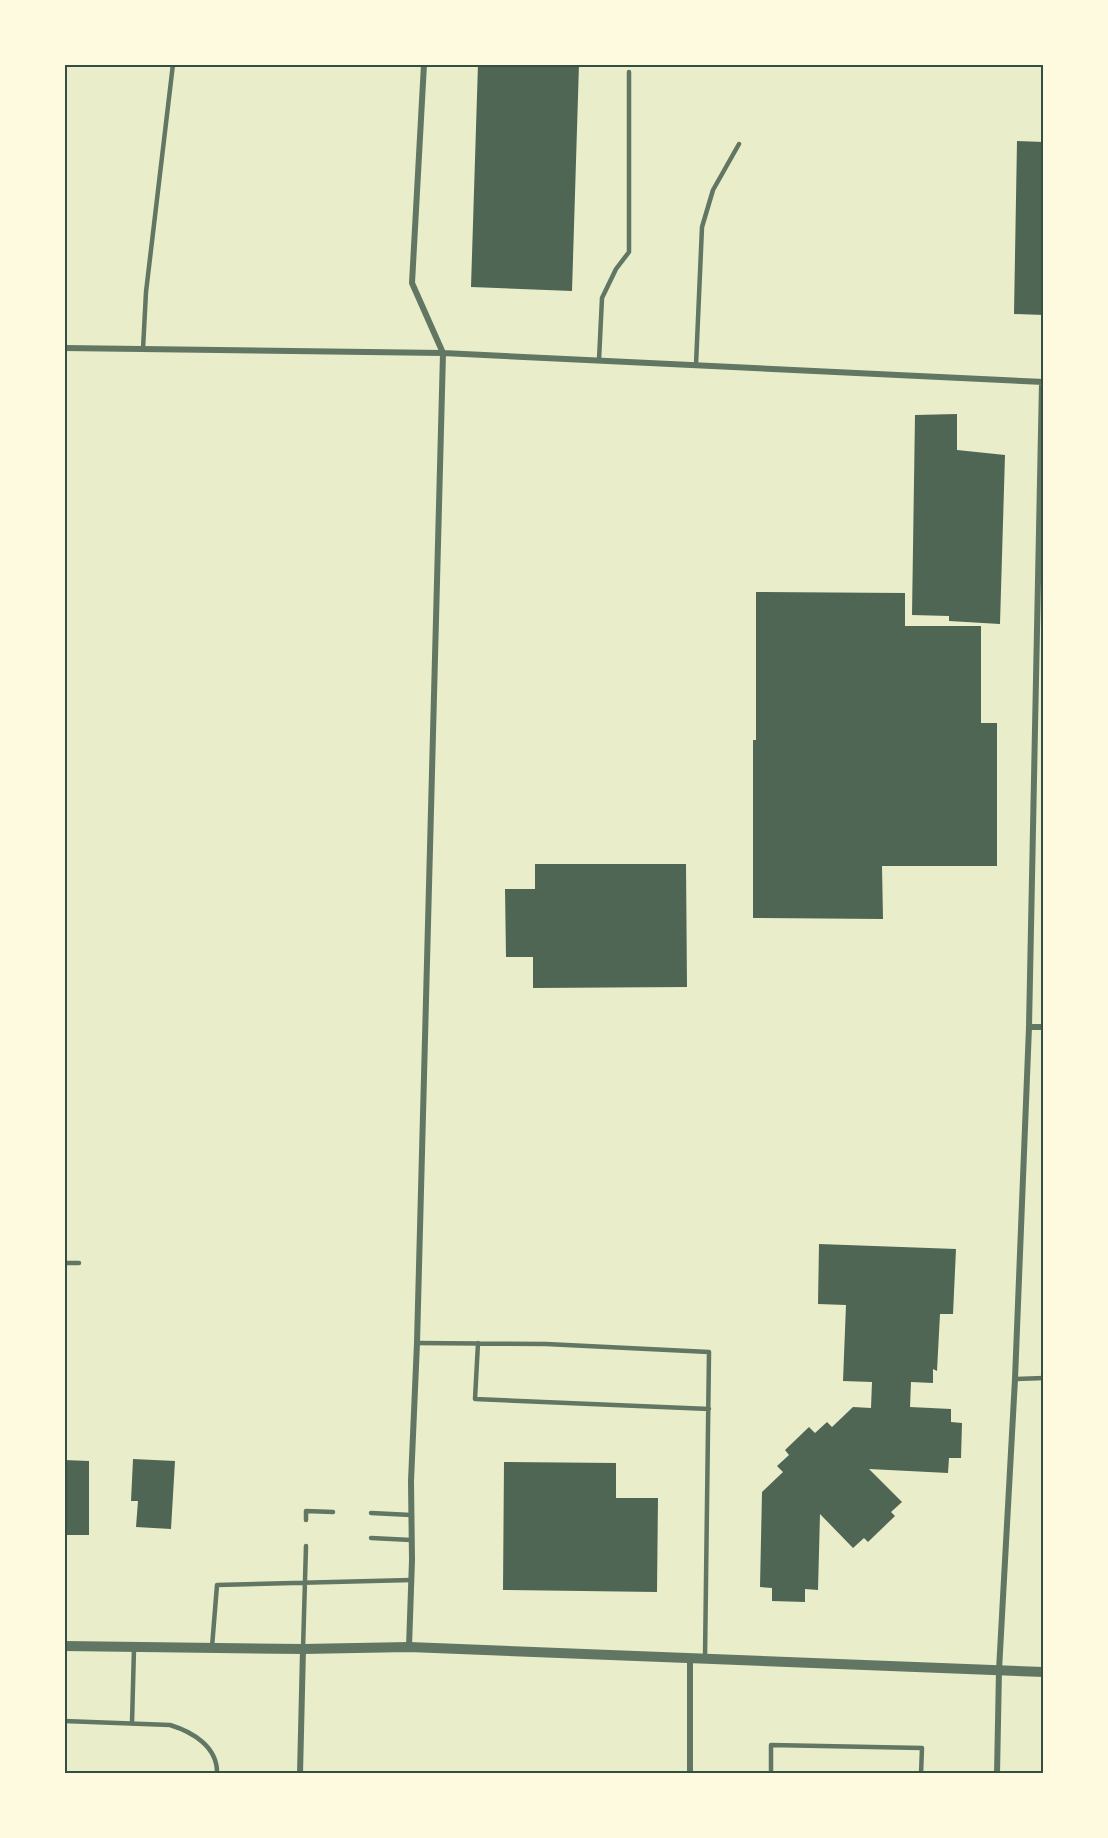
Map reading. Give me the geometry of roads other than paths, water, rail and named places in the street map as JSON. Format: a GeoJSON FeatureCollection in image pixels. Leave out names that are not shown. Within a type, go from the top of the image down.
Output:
{"type":"FeatureCollection","features":[{"type":"Feature","properties":{"kind":"street"},"geometry":{"type":"LineString","coordinates":[[409,1647],[443,352],[412,283],[424,64]]}},
{"type":"Feature","properties":{"kind":"street"},"geometry":{"type":"LineString","coordinates":[[64,348],[443,352],[1043,382],[1029,1027],[1015,1379],[999,1670],[997,1773]]}},
{"type":"Feature","properties":{"kind":"street"},"geometry":{"type":"LineString","coordinates":[[1029,1027],[1044,1027]]}},
{"type":"Feature","properties":{"kind":"street"},"geometry":{"type":"LineString","coordinates":[[64,1646],[409,1647],[1044,1672]]}},
{"type":"Feature","properties":{"kind":"street"},"geometry":{"type":"LineString","coordinates":[[300,1773],[303,1648]]}},
{"type":"Feature","properties":{"kind":"street"},"geometry":{"type":"LineString","coordinates":[[690,1657],[690,1773]]}},
{"type":"Feature","properties":{"kind":"lane"},"geometry":{"type":"LineString","coordinates":[[143,349],[148,280],[173,64]]}},
{"type":"Feature","properties":{"kind":"lane"},"geometry":{"type":"LineString","coordinates":[[599,360],[602,298],[616,269],[629,252],[629,72]]}},
{"type":"Feature","properties":{"kind":"lane"},"geometry":{"type":"LineString","coordinates":[[696,365],[702,227],[712,190],[739,144]]}},
{"type":"Feature","properties":{"kind":"lane"},"geometry":{"type":"LineString","coordinates":[[64,1263],[79,1263]]}},
{"type":"Feature","properties":{"kind":"lane"},"geometry":{"type":"LineString","coordinates":[[417,1343],[478,1342],[709,1353],[705,1658]]}},
{"type":"Feature","properties":{"kind":"lane"},"geometry":{"type":"LineString","coordinates":[[478,1342],[475,1399],[709,1408]]}},
{"type":"Feature","properties":{"kind":"lane"},"geometry":{"type":"LineString","coordinates":[[1015,1379],[1044,1378]]}},
{"type":"Feature","properties":{"kind":"lane"},"geometry":{"type":"LineString","coordinates":[[306,1520],[306,1511],[333,1512]]}},
{"type":"Feature","properties":{"kind":"lane"},"geometry":{"type":"LineString","coordinates":[[370,1513],[411,1515]]}},
{"type":"Feature","properties":{"kind":"lane"},"geometry":{"type":"LineString","coordinates":[[371,1538],[411,1540]]}},
{"type":"Feature","properties":{"kind":"lane"},"geometry":{"type":"LineString","coordinates":[[303,1648],[306,1546]]}},
{"type":"Feature","properties":{"kind":"lane"},"geometry":{"type":"LineString","coordinates":[[212,1647],[217,1585],[411,1580]]}},
{"type":"Feature","properties":{"kind":"lane"},"geometry":{"type":"LineString","coordinates":[[132,1723],[134,1647]]}},
{"type":"Feature","properties":{"kind":"lane"},"geometry":{"type":"LineString","coordinates":[[64,1721],[170,1725],[186,1730],[205,1743],[218,1764],[218,1773]]}},
{"type":"Feature","properties":{"kind":"lane"},"geometry":{"type":"LineString","coordinates":[[771,1773],[771,1745],[922,1748],[921,1773]]}}]}
